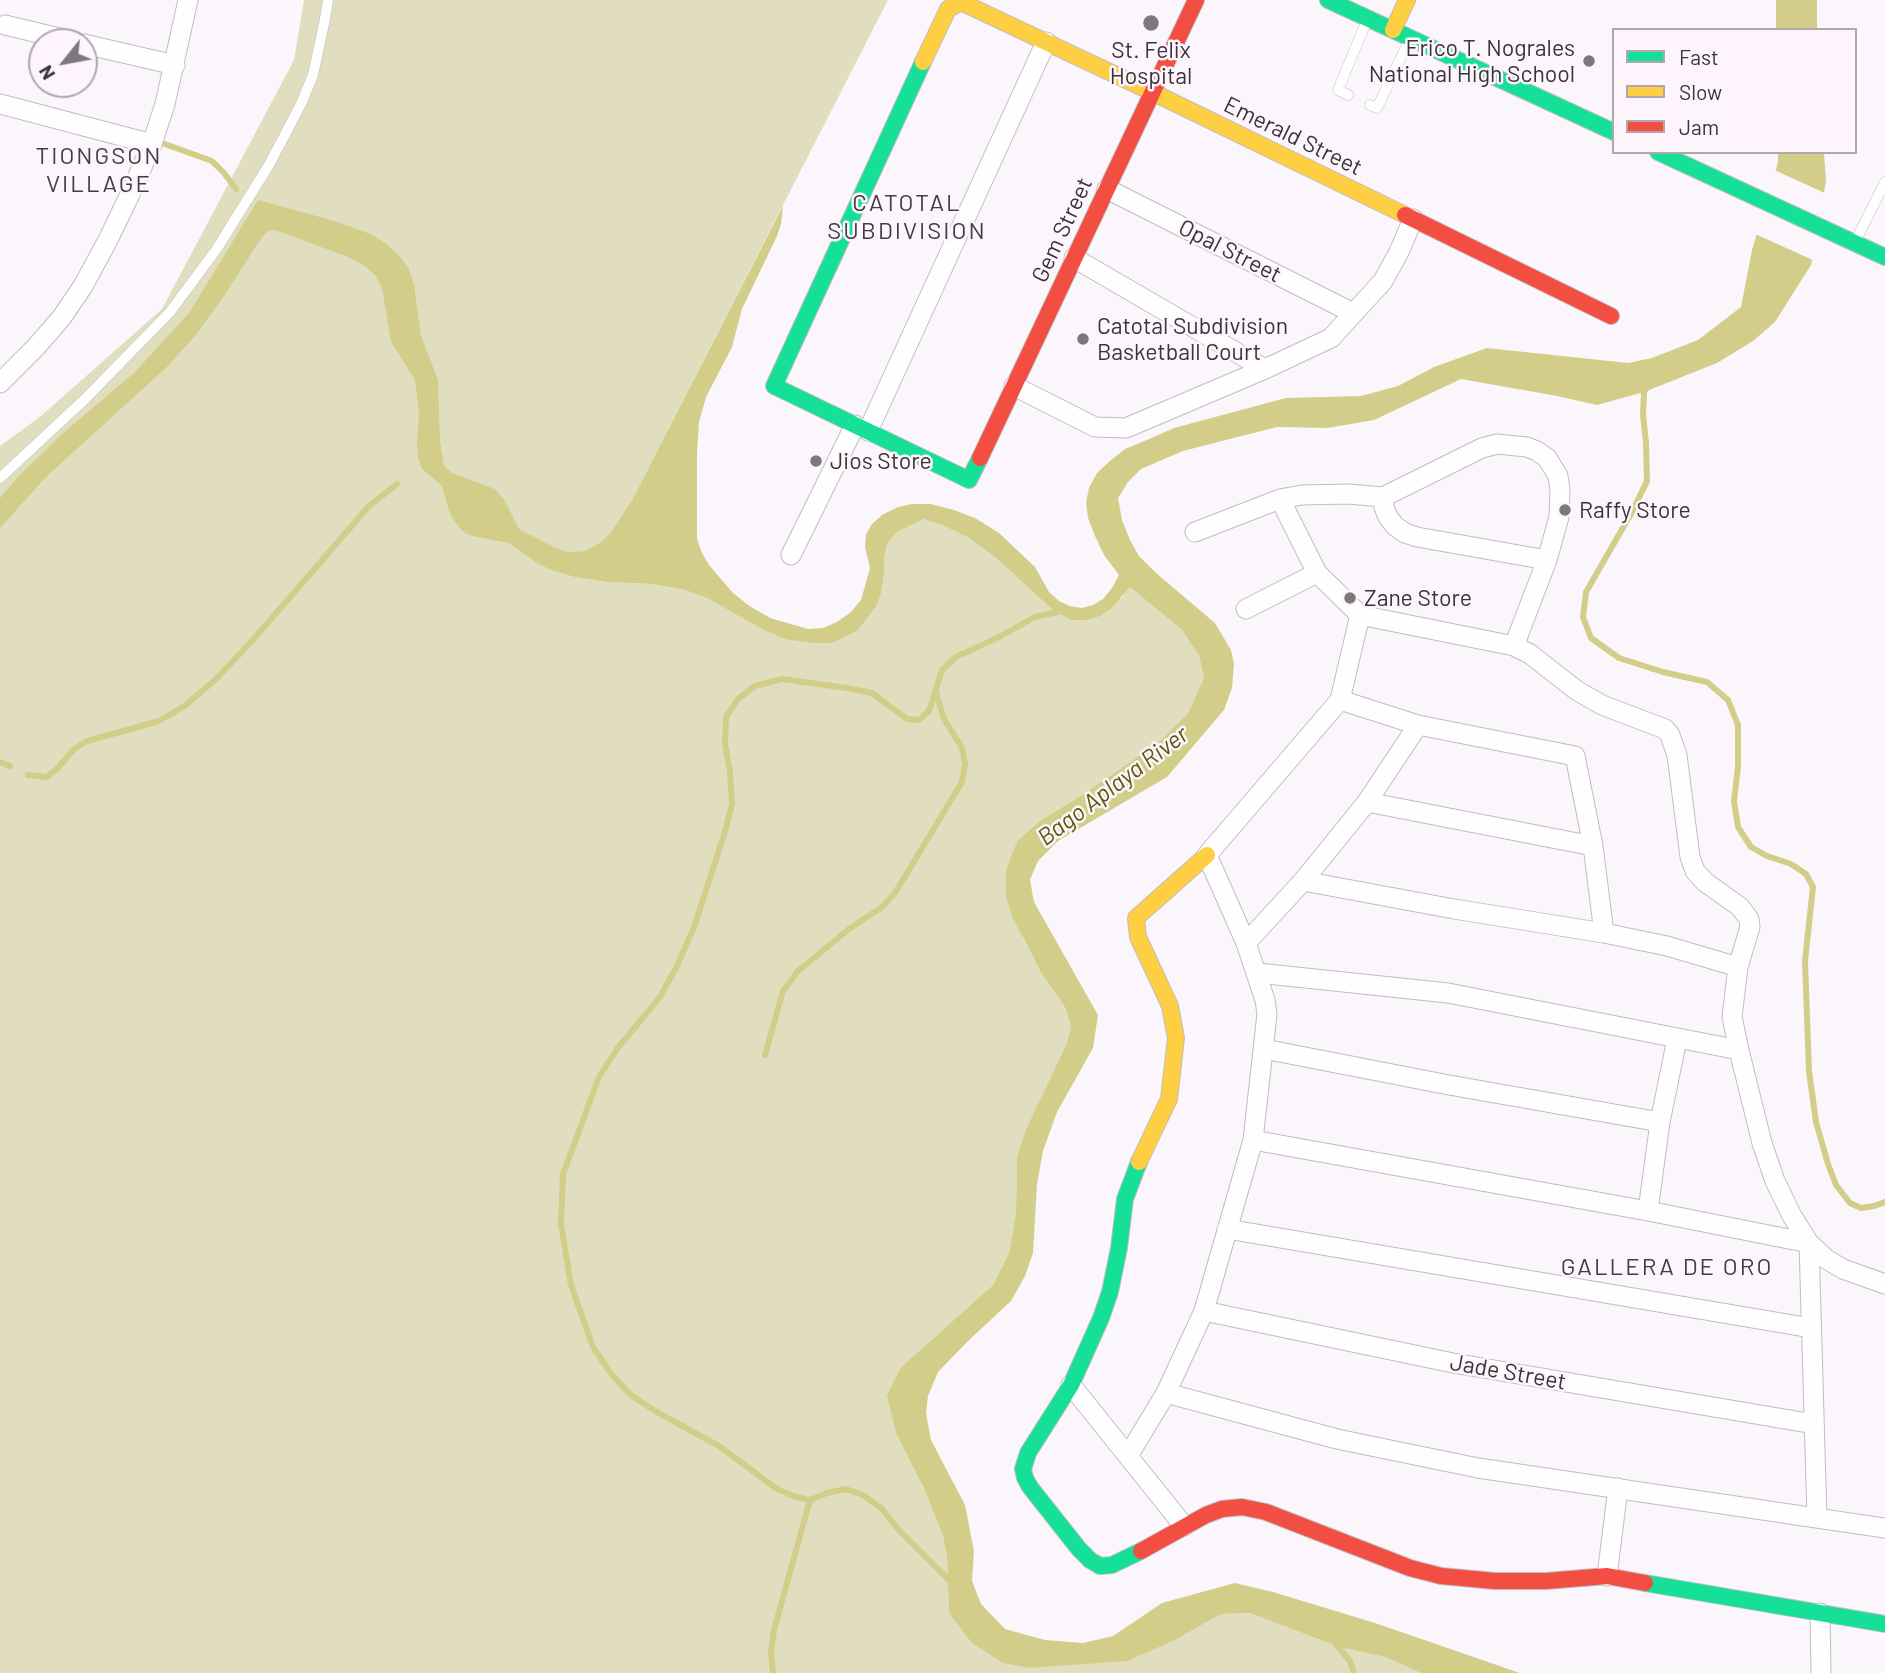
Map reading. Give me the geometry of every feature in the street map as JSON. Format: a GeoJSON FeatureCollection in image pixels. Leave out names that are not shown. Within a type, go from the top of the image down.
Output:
{"type":"FeatureCollection","features":[{"type":"Feature","properties":{"kind":"main road","name":"Gem Street"},"geometry":{"type":"LineString","coordinates":[[862,428],[969,480],[1196,0]]}},
{"type":"Feature","properties":{"kind":"main road"},"geometry":{"type":"LineString","coordinates":[[1393,30],[1408,0]]}},
{"type":"Feature","properties":{"kind":"main road"},"geometry":{"type":"LineString","coordinates":[[1333,1],[1612,131]]}},
{"type":"Feature","properties":{"kind":"main road","name":"Emerald Street"},"geometry":{"type":"LineString","coordinates":[[862,428],[774,386],[944,16],[948,9],[961,2],[1611,316]]}},
{"type":"Feature","properties":{"kind":"main road"},"geometry":{"type":"LineString","coordinates":[[1662,154],[1885,257]]}},
{"type":"Feature","properties":{"kind":"main road"},"geometry":{"type":"LineString","coordinates":[[1207,855],[1136,918],[1138,937],[1170,1006],[1176,1038],[1169,1099],[1134,1172],[1125,1199],[1119,1248],[1110,1292],[1101,1318],[1071,1385],[1028,1453],[1023,1469],[1030,1487],[1079,1549],[1100,1566],[1112,1566],[1184,1526],[1222,1509],[1242,1507],[1266,1513],[1410,1568],[1441,1576],[1495,1581],[1546,1581],[1607,1576],[1885,1624]]}},
{"type":"Feature","properties":{"kind":"street"},"geometry":{"type":"LineString","coordinates":[[0,383],[62,317],[83,286],[132,190],[152,144],[165,104],[188,0]]}},
{"type":"Feature","properties":{"kind":"street"},"geometry":{"type":"LineString","coordinates":[[5,25],[28,31]]}},
{"type":"Feature","properties":{"kind":"street"},"geometry":{"type":"LineString","coordinates":[[791,555],[862,428],[1046,42]]}},
{"type":"Feature","properties":{"kind":"street"},"geometry":{"type":"LineString","coordinates":[[98,47],[174,65]]}},
{"type":"Feature","properties":{"kind":"street"},"geometry":{"type":"LineString","coordinates":[[0,104],[152,144]]}},
{"type":"Feature","properties":{"kind":"street","name":"Opal Street"},"geometry":{"type":"LineString","coordinates":[[1107,189],[1353,313]]}},
{"type":"Feature","properties":{"kind":"street"},"geometry":{"type":"LineString","coordinates":[[1014,386],[1095,427],[1126,428],[1331,338],[1383,281],[1413,219]]}},
{"type":"Feature","properties":{"kind":"street"},"geometry":{"type":"LineString","coordinates":[[1074,258],[1265,369]]}},
{"type":"Feature","properties":{"kind":"street"},"geometry":{"type":"LineString","coordinates":[[1195,532],[1280,499],[1318,494],[1383,497],[1482,448],[1497,444],[1537,451],[1547,458],[1558,476],[1559,517],[1547,560],[1514,646]]}},
{"type":"Feature","properties":{"kind":"street"},"geometry":{"type":"LineString","coordinates":[[1383,497],[1388,517],[1405,533],[1547,560]]}},
{"type":"Feature","properties":{"kind":"street"},"geometry":{"type":"LineString","coordinates":[[1280,499],[1317,573],[1360,615],[1514,646],[1530,654],[1576,690],[1602,705],[1665,729],[1670,735],[1677,755],[1690,858],[1695,872],[1740,906],[1749,919],[1749,936],[1738,967],[1732,1017],[1762,1143],[1775,1181],[1809,1243],[1826,1259],[1843,1269],[1885,1284]]}},
{"type":"Feature","properties":{"kind":"street"},"geometry":{"type":"LineString","coordinates":[[1247,609],[1317,573]]}},
{"type":"Feature","properties":{"kind":"street"},"geometry":{"type":"LineString","coordinates":[[1128,1456],[1166,1393],[1204,1311],[1253,1140],[1267,1014],[1265,1000],[1247,943],[1207,855],[1340,700],[1360,615]]}},
{"type":"Feature","properties":{"kind":"street"},"geometry":{"type":"LineString","coordinates":[[1340,700],[1418,724],[1574,756],[1593,846],[1604,933]]}},
{"type":"Feature","properties":{"kind":"street"},"geometry":{"type":"LineString","coordinates":[[1247,943],[1303,881],[1367,803],[1418,724]]}},
{"type":"Feature","properties":{"kind":"street"},"geometry":{"type":"LineString","coordinates":[[1367,803],[1593,846]]}},
{"type":"Feature","properties":{"kind":"street"},"geometry":{"type":"LineString","coordinates":[[1303,881],[1604,933],[1667,946],[1738,967]]}},
{"type":"Feature","properties":{"kind":"street"},"geometry":{"type":"LineString","coordinates":[[1258,974],[1448,993],[1739,1050]]}},
{"type":"Feature","properties":{"kind":"street"},"geometry":{"type":"LineString","coordinates":[[1648,1211],[1660,1122],[1677,1038]]}},
{"type":"Feature","properties":{"kind":"street"},"geometry":{"type":"LineString","coordinates":[[1264,1049],[1660,1122]]}},
{"type":"Feature","properties":{"kind":"street"},"geometry":{"type":"LineString","coordinates":[[1253,1140],[1648,1211],[1809,1243]]}},
{"type":"Feature","properties":{"kind":"street"},"geometry":{"type":"LineString","coordinates":[[1227,1229],[1811,1328]]}},
{"type":"Feature","properties":{"kind":"street"},"geometry":{"type":"LineString","coordinates":[[1809,1243],[1817,1518]]}},
{"type":"Feature","properties":{"kind":"street","name":"Jade Street"},"geometry":{"type":"LineString","coordinates":[[1204,1311],[1453,1363],[1814,1424]]}},
{"type":"Feature","properties":{"kind":"street"},"geometry":{"type":"LineString","coordinates":[[1071,1385],[1184,1526]]}},
{"type":"Feature","properties":{"kind":"street"},"geometry":{"type":"LineString","coordinates":[[1166,1393],[1337,1439],[1478,1468],[1885,1528]]}},
{"type":"Feature","properties":{"kind":"street"},"geometry":{"type":"LineString","coordinates":[[1607,1576],[1618,1488]]}},
{"type":"Feature","properties":{"kind":"street"},"geometry":{"type":"LineString","coordinates":[[1820,1613],[1821,1673]]}},
{"type":"Feature","properties":{"kind":"lane"},"geometry":{"type":"LineString","coordinates":[[0,478],[85,399],[170,312],[216,250],[269,165],[301,104],[313,75],[328,0]]}},
{"type":"Feature","properties":{"kind":"lane"},"geometry":{"type":"LineString","coordinates":[[1348,94],[1338,90],[1368,18]]}},
{"type":"Feature","properties":{"kind":"lane"},"geometry":{"type":"LineString","coordinates":[[1370,105],[1377,108],[1411,38]]}},
{"type":"Feature","properties":{"kind":"lane"},"geometry":{"type":"LineString","coordinates":[[1855,243],[1885,182]]}},
{"type":"Feature","properties":{"kind":"shaded area"},"geometry":{"type":"Polygon","coordinates":[[[304,0],[888,0],[632,500],[611,532],[600,543],[584,551],[568,552],[552,546],[575,577],[685,590],[709,599],[788,640],[832,643],[877,605],[881,594],[887,544],[897,532],[924,519],[969,538],[996,558],[1055,612],[1071,620],[1086,620],[1122,598],[1129,586],[1182,630],[1199,656],[1204,678],[1188,713],[1159,742],[1041,820],[1018,840],[1006,871],[1024,940],[1066,1009],[1071,1027],[1066,1045],[1026,1129],[1017,1156],[1016,1213],[1009,1253],[993,1285],[901,1367],[923,1486],[943,1536],[947,1558],[949,1613],[1003,1663],[1177,1639],[1221,1614],[1250,1613],[1339,1647],[1385,1657],[1421,1673],[0,1673],[0,446],[41,416],[162,309],[294,60],[304,0]]]}},
{"type":"Feature","properties":{"kind":"water"},"geometry":{"type":"Polygon","coordinates":[[[1776,0],[1817,0],[1817,28],[1776,28],[1776,0]]]}},
{"type":"Feature","properties":{"kind":"water","name":"Bago Aplaya River"},"geometry":{"type":"Polygon","coordinates":[[[1778,154],[1824,154],[1826,181],[1811,265],[1775,322],[1753,341],[1717,363],[1644,392],[1597,405],[1461,379],[1374,420],[1327,428],[1277,427],[1183,451],[1141,469],[1128,482],[1118,498],[1122,520],[1130,540],[1139,556],[1156,573],[1215,623],[1231,650],[1234,664],[1232,688],[1224,710],[1167,777],[1058,841],[1038,861],[1030,880],[1034,902],[1098,1015],[1093,1048],[1057,1112],[1043,1151],[1037,1184],[1033,1253],[1025,1276],[1011,1301],[938,1372],[928,1396],[926,1413],[931,1440],[965,1505],[974,1551],[972,1581],[981,1604],[1005,1629],[1045,1640],[1083,1643],[1113,1636],[1162,1603],[1235,1583],[1375,1623],[1520,1673],[1421,1673],[1385,1657],[1339,1647],[1250,1613],[1221,1614],[1177,1639],[1127,1661],[1029,1668],[1003,1663],[972,1643],[949,1613],[947,1558],[943,1536],[923,1486],[896,1433],[887,1395],[901,1367],[993,1285],[1009,1253],[1016,1213],[1017,1156],[1026,1129],[1066,1045],[1071,1027],[1066,1009],[1041,972],[1012,916],[1006,897],[1006,871],[1018,840],[1041,820],[1159,742],[1188,713],[1204,678],[1199,656],[1182,630],[1130,587],[1112,608],[1100,616],[1071,620],[1055,612],[996,558],[969,538],[924,519],[897,532],[887,544],[881,594],[877,605],[857,631],[832,643],[812,643],[788,640],[764,630],[709,599],[685,590],[652,584],[606,582],[551,570],[509,543],[465,533],[450,514],[442,486],[422,469],[418,458],[419,414],[415,380],[391,342],[382,288],[375,275],[348,257],[275,230],[268,231],[262,237],[220,302],[168,366],[47,476],[0,528],[0,498],[61,435],[135,372],[189,313],[258,200],[338,222],[373,235],[401,258],[409,269],[414,285],[421,336],[438,380],[440,441],[444,466],[452,473],[495,489],[505,501],[519,529],[568,552],[584,551],[600,543],[611,532],[632,500],[783,206],[777,236],[742,309],[732,347],[706,397],[699,422],[697,539],[709,565],[733,593],[770,618],[808,629],[823,628],[851,612],[861,600],[870,568],[865,547],[866,534],[872,524],[898,507],[931,504],[975,518],[999,533],[1035,567],[1049,592],[1059,601],[1082,608],[1103,599],[1119,575],[1104,555],[1095,536],[1088,518],[1086,502],[1089,488],[1097,473],[1125,449],[1174,428],[1286,398],[1361,396],[1398,386],[1434,367],[1487,348],[1628,363],[1652,358],[1698,340],[1741,307],[1752,250],[1778,154]]]}},
{"type":"Feature","properties":{"kind":"pier"},"geometry":{"type":"Polygon","coordinates":[[[1772,169],[1827,194],[1815,261],[1753,233],[1772,169]]]}},
{"type":"Feature","properties":{"kind":"waterway"},"geometry":{"type":"LineString","coordinates":[[162,143],[212,161],[236,189]]}},
{"type":"Feature","properties":{"kind":"waterway"},"geometry":{"type":"LineString","coordinates":[[1648,385],[1644,392],[1643,414],[1647,481],[1586,592],[1583,617],[1591,638],[1619,658],[1707,682],[1728,700],[1738,725],[1738,766],[1734,801],[1738,827],[1751,847],[1791,864],[1806,874],[1813,887],[1805,961],[1809,1071],[1816,1122],[1828,1164],[1836,1185],[1850,1203],[1861,1208],[1885,1202]]}},
{"type":"Feature","properties":{"kind":"waterway"},"geometry":{"type":"LineString","coordinates":[[28,775],[46,777],[57,769],[74,749],[87,741],[159,721],[186,705],[216,679],[252,641],[369,506],[397,484]]}},
{"type":"Feature","properties":{"kind":"waterway"},"geometry":{"type":"LineString","coordinates":[[951,1582],[897,1528],[882,1509],[863,1495],[846,1489],[810,1500],[777,1489],[719,1446],[631,1395],[612,1375],[593,1347],[571,1285],[561,1224],[563,1174],[599,1077],[617,1049],[660,997],[694,927],[732,804],[725,744],[726,717],[738,699],[755,686],[782,679],[872,693],[907,719],[919,720],[929,711],[942,670],[956,657],[1035,617],[1062,611]]}},
{"type":"Feature","properties":{"kind":"waterway"},"geometry":{"type":"LineString","coordinates":[[765,1055],[783,991],[798,971],[849,929],[882,907],[895,893],[962,782],[965,764],[962,748],[944,719],[936,692]]}},
{"type":"Feature","properties":{"kind":"waterway"},"geometry":{"type":"LineString","coordinates":[[0,762],[10,766]]}},
{"type":"Feature","properties":{"kind":"waterway"},"geometry":{"type":"LineString","coordinates":[[773,1673],[771,1652],[774,1630],[810,1500]]}},
{"type":"Feature","properties":{"kind":"waterway"},"geometry":{"type":"LineString","coordinates":[[1335,1643],[1350,1661],[1354,1673]]}},
{"type":"Feature","properties":{"kind":"traffic: fast"},"geometry":{"type":"LineString","coordinates":[[1328,0],[1612,131]]}},
{"type":"Feature","properties":{"kind":"traffic: fast"},"geometry":{"type":"LineString","coordinates":[[923,62],[774,386],[969,480],[980,458]]}},
{"type":"Feature","properties":{"kind":"traffic: fast"},"geometry":{"type":"LineString","coordinates":[[1662,154],[1885,257]]}},
{"type":"Feature","properties":{"kind":"traffic: fast"},"geometry":{"type":"LineString","coordinates":[[1139,1162],[1125,1199],[1119,1248],[1110,1292],[1101,1318],[1071,1385],[1028,1453],[1023,1469],[1030,1487],[1090,1560],[1100,1566],[1112,1565],[1141,1551]]}},
{"type":"Feature","properties":{"kind":"traffic: fast"},"geometry":{"type":"LineString","coordinates":[[1645,1583],[1885,1624]]}},
{"type":"Feature","properties":{"kind":"traffic: slow"},"geometry":{"type":"LineString","coordinates":[[1393,30],[1407,0]]}},
{"type":"Feature","properties":{"kind":"traffic: slow"},"geometry":{"type":"LineString","coordinates":[[923,62],[948,9],[961,2],[1405,215]]}},
{"type":"Feature","properties":{"kind":"traffic: slow"},"geometry":{"type":"LineString","coordinates":[[1139,1162],[1169,1099],[1176,1038],[1170,1006],[1138,937],[1136,918],[1207,855]]}},
{"type":"Feature","properties":{"kind":"traffic: jam"},"geometry":{"type":"LineString","coordinates":[[980,458],[1196,0]]}},
{"type":"Feature","properties":{"kind":"traffic: jam"},"geometry":{"type":"LineString","coordinates":[[1405,215],[1611,316]]}},
{"type":"Feature","properties":{"kind":"traffic: jam"},"geometry":{"type":"LineString","coordinates":[[1141,1551],[1206,1515],[1222,1509],[1242,1507],[1266,1512],[1410,1568],[1441,1576],[1495,1581],[1546,1581],[1607,1576],[1645,1583]]}},
{"type":"Feature","properties":{"kind":"place","name":"St. Felix Hospital"},"geometry":{"type":"Point","coordinates":[1151,23]}},
{"type":"Feature","properties":{"kind":"place","name":"Erico T. Nograles National High School"},"geometry":{"type":"Point","coordinates":[1589,61]}},
{"type":"Feature","properties":{"kind":"place","name":"Catotal Subdivision Basketball Court"},"geometry":{"type":"Point","coordinates":[1083,339]}},
{"type":"Feature","properties":{"kind":"place","name":"Jios Store"},"geometry":{"type":"Point","coordinates":[816,461]}},
{"type":"Feature","properties":{"kind":"place","name":"Raffy Store"},"geometry":{"type":"Point","coordinates":[1565,510]}},
{"type":"Feature","properties":{"kind":"place","name":"Zane Store"},"geometry":{"type":"Point","coordinates":[1350,598]}},
{"type":"Feature","properties":{"kind":"district","name":"TIONGSON VILLAGE"},"geometry":{"type":"Point","coordinates":[99,170]}},
{"type":"Feature","properties":{"kind":"district","name":"CATOTAL SUBDIVISION"},"geometry":{"type":"Point","coordinates":[907,217]}},
{"type":"Feature","properties":{"kind":"district","name":"GALLERA DE ORO"},"geometry":{"type":"Point","coordinates":[1667,1267]}}]}
